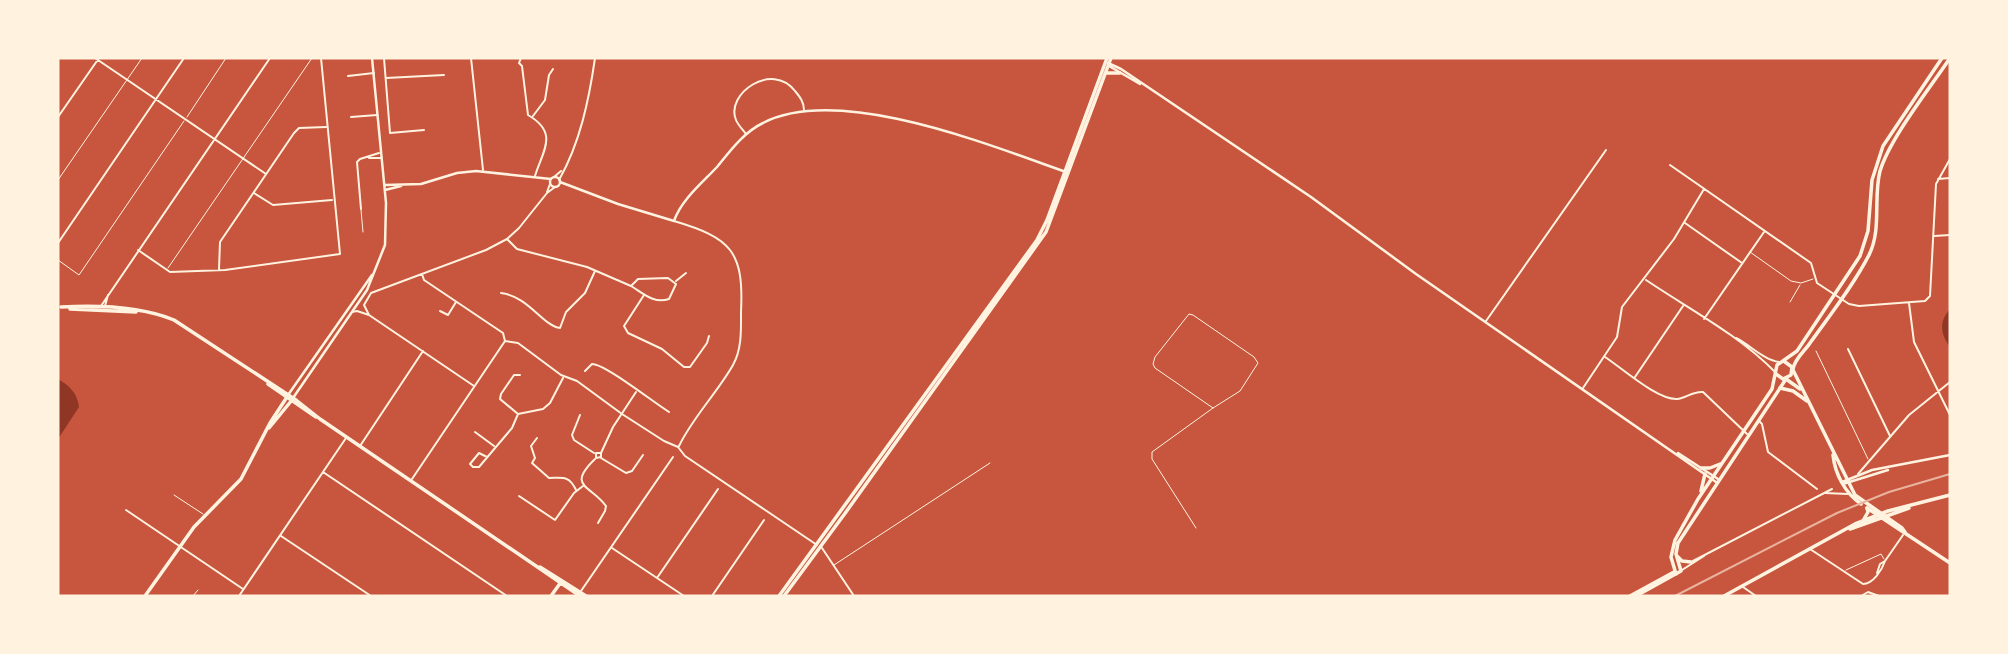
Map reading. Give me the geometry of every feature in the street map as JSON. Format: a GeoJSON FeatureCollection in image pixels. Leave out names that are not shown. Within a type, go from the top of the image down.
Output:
{"type":"FeatureCollection","features":[{"type":"Feature","properties":{"kind":"main road"},"geometry":{"type":"LineString","coordinates":[[1678,571],[1672,564],[1674,543],[1698,499],[1772,389],[1776,366],[1797,351],[1863,249],[1868,231],[1872,180],[1883,146],[1942,58]]}},
{"type":"Feature","properties":{"kind":"main road"},"geometry":{"type":"LineString","coordinates":[[1678,571],[1676,554],[1679,541],[1779,389],[1791,376],[1796,360],[1805,351],[1871,251],[1876,234],[1876,193],[1881,168],[1895,141],[1950,58]]}},
{"type":"Feature","properties":{"kind":"main road"},"geometry":{"type":"LineString","coordinates":[[781,596],[1037,240],[1067,173],[1106,72],[1107,62]]}},
{"type":"Feature","properties":{"kind":"main road"},"geometry":{"type":"LineString","coordinates":[[1067,173],[1107,62]]}},
{"type":"Feature","properties":{"kind":"main road"},"geometry":{"type":"LineString","coordinates":[[1106,72],[1120,73]]}},
{"type":"Feature","properties":{"kind":"main road"},"geometry":{"type":"LineString","coordinates":[[1923,85],[1929,89]]}},
{"type":"Feature","properties":{"kind":"main road"},"geometry":{"type":"LineString","coordinates":[[1863,249],[1871,251]]}},
{"type":"Feature","properties":{"kind":"main road"},"geometry":{"type":"LineString","coordinates":[[59,307],[144,312],[160,314],[174,320],[535,565],[580,595],[586,596]]}},
{"type":"Feature","properties":{"kind":"main road"},"geometry":{"type":"LineString","coordinates":[[1781,362],[1789,363],[1793,369],[1851,493],[1867,508],[1881,516]]}},
{"type":"Feature","properties":{"kind":"main road"},"geometry":{"type":"LineString","coordinates":[[1776,373],[1781,379],[1797,385],[1808,402]]}},
{"type":"Feature","properties":{"kind":"main road"},"geometry":{"type":"LineString","coordinates":[[1779,389],[1793,391],[1808,402]]}},
{"type":"Feature","properties":{"kind":"main road"},"geometry":{"type":"LineString","coordinates":[[145,596],[205,515],[229,494],[241,479],[289,398]]}},
{"type":"Feature","properties":{"kind":"main road"},"geometry":{"type":"LineString","coordinates":[[1701,468],[1715,467],[1721,462]]}},
{"type":"Feature","properties":{"kind":"main road"},"geometry":{"type":"LineString","coordinates":[[1698,499],[1705,474]]}},
{"type":"Feature","properties":{"kind":"main road"},"geometry":{"type":"LineString","coordinates":[[1851,493],[1950,563]]}},
{"type":"Feature","properties":{"kind":"main road"},"geometry":{"type":"LineString","coordinates":[[1724,596],[1863,521],[1950,495]]}},
{"type":"Feature","properties":{"kind":"main road"},"geometry":{"type":"LineString","coordinates":[[1863,521],[1868,512],[1867,508]]}},
{"type":"Feature","properties":{"kind":"main road"},"geometry":{"type":"LineString","coordinates":[[1848,529],[1881,516]]}},
{"type":"Feature","properties":{"kind":"main road"},"geometry":{"type":"LineString","coordinates":[[1676,554],[1682,561],[1691,562]]}},
{"type":"Feature","properties":{"kind":"main road"},"geometry":{"type":"LineString","coordinates":[[1664,577],[1672,564]]}},
{"type":"Feature","properties":{"kind":"main road"},"geometry":{"type":"LineString","coordinates":[[1630,596],[1678,571]]}},
{"type":"Feature","properties":{"kind":"main road"},"geometry":{"type":"LineString","coordinates":[[1636,596],[1678,571]]}},
{"type":"Feature","properties":{"kind":"main road"},"geometry":{"type":"LineString","coordinates":[[551,596],[561,582]]}},
{"type":"Feature","properties":{"kind":"street"},"geometry":{"type":"LineString","coordinates":[[58,117],[96,58],[266,174]]}},
{"type":"Feature","properties":{"kind":"street"},"geometry":{"type":"LineString","coordinates":[[58,243],[184,58]]}},
{"type":"Feature","properties":{"kind":"street"},"geometry":{"type":"LineString","coordinates":[[103,309],[108,294],[270,58]]}},
{"type":"Feature","properties":{"kind":"street"},"geometry":{"type":"LineString","coordinates":[[138,250],[170,272],[219,269],[340,254],[321,58]]}},
{"type":"Feature","properties":{"kind":"street"},"geometry":{"type":"LineString","coordinates":[[289,398],[367,290],[385,246],[387,214],[372,58]]}},
{"type":"Feature","properties":{"kind":"street"},"geometry":{"type":"LineString","coordinates":[[384,58],[390,133],[424,130]]}},
{"type":"Feature","properties":{"kind":"street"},"geometry":{"type":"LineString","coordinates":[[471,58],[483,171]]}},
{"type":"Feature","properties":{"kind":"street"},"geometry":{"type":"LineString","coordinates":[[521,58],[519,63],[522,66],[528,115],[543,127],[548,142],[534,177]]}},
{"type":"Feature","properties":{"kind":"street"},"geometry":{"type":"LineString","coordinates":[[369,315],[364,305],[371,293],[507,239],[547,193],[556,187],[571,155],[589,100],[595,58]]}},
{"type":"Feature","properties":{"kind":"street"},"geometry":{"type":"LineString","coordinates":[[1107,62],[1120,73],[1146,87]]}},
{"type":"Feature","properties":{"kind":"street"},"geometry":{"type":"LineString","coordinates":[[1107,62],[1311,197],[1486,322],[1712,477]]}},
{"type":"Feature","properties":{"kind":"street"},"geometry":{"type":"LineString","coordinates":[[532,117],[545,100],[549,75],[553,69]]}},
{"type":"Feature","properties":{"kind":"street"},"geometry":{"type":"LineString","coordinates":[[348,76],[374,73]]}},
{"type":"Feature","properties":{"kind":"street"},"geometry":{"type":"LineString","coordinates":[[386,78],[443,75]]}},
{"type":"Feature","properties":{"kind":"street"},"geometry":{"type":"LineString","coordinates":[[747,135],[735,119],[736,107],[745,89],[759,82],[770,78],[790,84],[804,105],[804,110]]}},
{"type":"Feature","properties":{"kind":"street"},"geometry":{"type":"LineString","coordinates":[[674,221],[682,206],[761,123],[804,110],[855,112],[951,132],[1067,173]]}},
{"type":"Feature","properties":{"kind":"street"},"geometry":{"type":"LineString","coordinates":[[351,117],[378,115]]}},
{"type":"Feature","properties":{"kind":"street"},"geometry":{"type":"LineString","coordinates":[[219,269],[220,242],[299,128],[327,127]]}},
{"type":"Feature","properties":{"kind":"street"},"geometry":{"type":"LineString","coordinates":[[1486,322],[1606,150]]}},
{"type":"Feature","properties":{"kind":"street"},"geometry":{"type":"LineString","coordinates":[[361,209],[357,162],[372,154],[382,153]]}},
{"type":"Feature","properties":{"kind":"street"},"geometry":{"type":"LineString","coordinates":[[368,157],[383,158]]}},
{"type":"Feature","properties":{"kind":"street"},"geometry":{"type":"LineString","coordinates":[[1670,165],[1811,263],[1820,285],[1840,300],[1859,306],[1925,301],[1930,296],[1938,179],[1950,159]]}},
{"type":"Feature","properties":{"kind":"street"},"geometry":{"type":"LineString","coordinates":[[385,188],[427,183],[457,173],[483,171],[559,181],[618,204],[704,230],[725,244],[738,264],[742,290],[740,342],[736,359],[678,447]]}},
{"type":"Feature","properties":{"kind":"street"},"geometry":{"type":"LineString","coordinates":[[547,193],[551,181],[562,171]]}},
{"type":"Feature","properties":{"kind":"street"},"geometry":{"type":"LineString","coordinates":[[1938,179],[1950,178]]}},
{"type":"Feature","properties":{"kind":"street"},"geometry":{"type":"LineString","coordinates":[[551,181],[556,187]]}},
{"type":"Feature","properties":{"kind":"street"},"geometry":{"type":"LineString","coordinates":[[556,187],[570,187]]}},
{"type":"Feature","properties":{"kind":"street"},"geometry":{"type":"LineString","coordinates":[[1582,389],[1617,337],[1622,308],[1684,222],[1704,188]]}},
{"type":"Feature","properties":{"kind":"street"},"geometry":{"type":"LineString","coordinates":[[253,193],[273,205],[335,200]]}},
{"type":"Feature","properties":{"kind":"street"},"geometry":{"type":"LineString","coordinates":[[1684,222],[1742,263]]}},
{"type":"Feature","properties":{"kind":"street"},"geometry":{"type":"LineString","coordinates":[[1704,319],[1765,231]]}},
{"type":"Feature","properties":{"kind":"street"},"geometry":{"type":"LineString","coordinates":[[1933,236],[1950,235]]}},
{"type":"Feature","properties":{"kind":"street"},"geometry":{"type":"LineString","coordinates":[[507,239],[517,249],[596,270],[652,299],[667,300],[675,290],[675,281]]}},
{"type":"Feature","properties":{"kind":"street"},"geometry":{"type":"LineString","coordinates":[[501,293],[521,299],[551,326],[559,328],[566,313],[585,293],[596,270]]}},
{"type":"Feature","properties":{"kind":"street"},"geometry":{"type":"LineString","coordinates":[[675,281],[686,273]]}},
{"type":"Feature","properties":{"kind":"street"},"geometry":{"type":"LineString","coordinates":[[411,481],[505,341],[503,333],[424,280],[422,274]]}},
{"type":"Feature","properties":{"kind":"street"},"geometry":{"type":"LineString","coordinates":[[631,286],[638,279],[668,278],[675,281]]}},
{"type":"Feature","properties":{"kind":"street"},"geometry":{"type":"LineString","coordinates":[[1644,279],[1732,336],[1764,360],[1776,373]]}},
{"type":"Feature","properties":{"kind":"street"},"geometry":{"type":"LineString","coordinates":[[644,294],[624,326],[628,333],[663,349],[684,367],[690,368],[709,336]]}},
{"type":"Feature","properties":{"kind":"street"},"geometry":{"type":"LineString","coordinates":[[448,315],[456,302]]}},
{"type":"Feature","properties":{"kind":"street"},"geometry":{"type":"LineString","coordinates":[[1909,302],[1914,342],[1950,415]]}},
{"type":"Feature","properties":{"kind":"street"},"geometry":{"type":"LineString","coordinates":[[1635,378],[1684,305]]}},
{"type":"Feature","properties":{"kind":"street"},"geometry":{"type":"LineString","coordinates":[[350,314],[357,311],[369,315],[475,386]]}},
{"type":"Feature","properties":{"kind":"street"},"geometry":{"type":"LineString","coordinates":[[440,312],[453,320]]}},
{"type":"Feature","properties":{"kind":"street"},"geometry":{"type":"LineString","coordinates":[[1732,336],[1751,345],[1770,360],[1781,362]]}},
{"type":"Feature","properties":{"kind":"street"},"geometry":{"type":"LineString","coordinates":[[505,341],[518,343],[564,377],[577,381],[622,414],[678,447],[685,456],[818,545],[854,596]]}},
{"type":"Feature","properties":{"kind":"street"},"geometry":{"type":"LineString","coordinates":[[1848,349],[1890,436]]}},
{"type":"Feature","properties":{"kind":"street"},"geometry":{"type":"LineString","coordinates":[[359,446],[423,350]]}},
{"type":"Feature","properties":{"kind":"street"},"geometry":{"type":"LineString","coordinates":[[1604,356],[1664,396],[1676,399],[1701,391],[1748,435]]}},
{"type":"Feature","properties":{"kind":"street"},"geometry":{"type":"LineString","coordinates":[[584,371],[596,363],[606,367],[669,412]]}},
{"type":"Feature","properties":{"kind":"street"},"geometry":{"type":"LineString","coordinates":[[518,414],[500,399],[500,394],[514,375],[520,375]]}},
{"type":"Feature","properties":{"kind":"street"},"geometry":{"type":"LineString","coordinates":[[518,414],[543,409],[550,403],[564,377]]}},
{"type":"Feature","properties":{"kind":"street"},"geometry":{"type":"LineString","coordinates":[[1824,493],[1851,493],[1869,460],[1890,436],[1916,408],[1950,382]]}},
{"type":"Feature","properties":{"kind":"street"},"geometry":{"type":"LineString","coordinates":[[601,458],[601,453],[637,391]]}},
{"type":"Feature","properties":{"kind":"street"},"geometry":{"type":"LineString","coordinates":[[487,457],[479,453],[470,464],[479,467],[512,428],[518,414]]}},
{"type":"Feature","properties":{"kind":"street"},"geometry":{"type":"LineString","coordinates":[[580,415],[573,429],[574,440],[595,454],[596,458]]}},
{"type":"Feature","properties":{"kind":"street"},"geometry":{"type":"LineString","coordinates":[[1758,420],[1762,425],[1768,452],[1818,489]]}},
{"type":"Feature","properties":{"kind":"street"},"geometry":{"type":"LineString","coordinates":[[475,432],[495,447]]}},
{"type":"Feature","properties":{"kind":"street"},"geometry":{"type":"LineString","coordinates":[[239,596],[346,437]]}},
{"type":"Feature","properties":{"kind":"street"},"geometry":{"type":"LineString","coordinates":[[537,438],[531,446],[535,458],[531,463],[549,478],[562,476],[571,480],[576,490]]}},
{"type":"Feature","properties":{"kind":"street"},"geometry":{"type":"LineString","coordinates":[[1675,452],[1717,481]]}},
{"type":"Feature","properties":{"kind":"street"},"geometry":{"type":"LineString","coordinates":[[595,454],[601,453]]}},
{"type":"Feature","properties":{"kind":"street"},"geometry":{"type":"LineString","coordinates":[[1845,482],[1891,468],[1950,455]]}},
{"type":"Feature","properties":{"kind":"street"},"geometry":{"type":"LineString","coordinates":[[583,486],[584,470],[596,458],[601,458],[626,472],[632,471],[643,456]]}},
{"type":"Feature","properties":{"kind":"street"},"geometry":{"type":"LineString","coordinates":[[580,595],[673,457]]}},
{"type":"Feature","properties":{"kind":"street"},"geometry":{"type":"LineString","coordinates":[[323,472],[507,596]]}},
{"type":"Feature","properties":{"kind":"street"},"geometry":{"type":"LineString","coordinates":[[519,496],[555,520],[576,490],[583,486]]}},
{"type":"Feature","properties":{"kind":"street"},"geometry":{"type":"LineString","coordinates":[[583,486],[606,506],[606,511],[598,523]]}},
{"type":"Feature","properties":{"kind":"street"},"geometry":{"type":"LineString","coordinates":[[657,578],[718,489]]}},
{"type":"Feature","properties":{"kind":"street"},"geometry":{"type":"LineString","coordinates":[[1678,571],[1832,489]]}},
{"type":"Feature","properties":{"kind":"street"},"geometry":{"type":"LineString","coordinates":[[126,510],[244,590]]}},
{"type":"Feature","properties":{"kind":"street"},"geometry":{"type":"LineString","coordinates":[[712,596],[764,520]]}},
{"type":"Feature","properties":{"kind":"street"},"geometry":{"type":"LineString","coordinates":[[1809,548],[1859,583],[1867,584],[1905,532]]}},
{"type":"Feature","properties":{"kind":"street"},"geometry":{"type":"LineString","coordinates":[[281,535],[371,596]]}},
{"type":"Feature","properties":{"kind":"street"},"geometry":{"type":"LineString","coordinates":[[611,548],[684,596]]}},
{"type":"Feature","properties":{"kind":"street"},"geometry":{"type":"LineString","coordinates":[[1678,571],[1705,556]]}},
{"type":"Feature","properties":{"kind":"street"},"geometry":{"type":"LineString","coordinates":[[1742,586],[1756,596]]}},
{"type":"Feature","properties":{"kind":"street"},"geometry":{"type":"LineString","coordinates":[[1861,596],[1868,592],[1879,596]]}},
{"type":"Feature","properties":{"kind":"lane"},"geometry":{"type":"LineString","coordinates":[[58,180],[142,58]]}},
{"type":"Feature","properties":{"kind":"lane"},"geometry":{"type":"LineString","coordinates":[[58,260],[79,275],[226,58]]}},
{"type":"Feature","properties":{"kind":"lane"},"geometry":{"type":"LineString","coordinates":[[167,270],[313,58]]}},
{"type":"Feature","properties":{"kind":"lane"},"geometry":{"type":"LineString","coordinates":[[361,209],[363,232]]}},
{"type":"Feature","properties":{"kind":"lane"},"geometry":{"type":"LineString","coordinates":[[1750,252],[1791,281],[1801,283],[1815,278]]}},
{"type":"Feature","properties":{"kind":"lane"},"geometry":{"type":"LineString","coordinates":[[1790,302],[1801,283]]}},
{"type":"Feature","properties":{"kind":"lane"},"geometry":{"type":"LineString","coordinates":[[1196,528],[1152,455],[1155,448],[1240,391],[1258,363],[1254,357],[1189,314],[1155,358],[1153,365],[1213,408]]}},
{"type":"Feature","properties":{"kind":"lane"},"geometry":{"type":"LineString","coordinates":[[1815,351],[1869,460]]}},
{"type":"Feature","properties":{"kind":"lane"},"geometry":{"type":"LineString","coordinates":[[834,565],[990,463]]}},
{"type":"Feature","properties":{"kind":"lane"},"geometry":{"type":"LineString","coordinates":[[174,495],[205,515]]}},
{"type":"Feature","properties":{"kind":"lane"},"geometry":{"type":"LineString","coordinates":[[1843,572],[1881,554],[1885,561]]}},
{"type":"Feature","properties":{"kind":"lane"},"geometry":{"type":"LineString","coordinates":[[193,596],[198,590]]}},
{"type":"Feature","properties":{"kind":"shaded area"},"geometry":{"type":"Polygon","coordinates":[[[1950,309],[1950,347],[1942,328],[1950,309]]]}},
{"type":"Feature","properties":{"kind":"shaded area"},"geometry":{"type":"Polygon","coordinates":[[[58,379],[72,390],[79,407],[58,439],[58,379]]]}},
{"type":"Feature","properties":{"kind":"railway"},"geometry":{"type":"LineString","coordinates":[[1675,596],[1837,513],[1889,492],[1950,474]]}}]}
